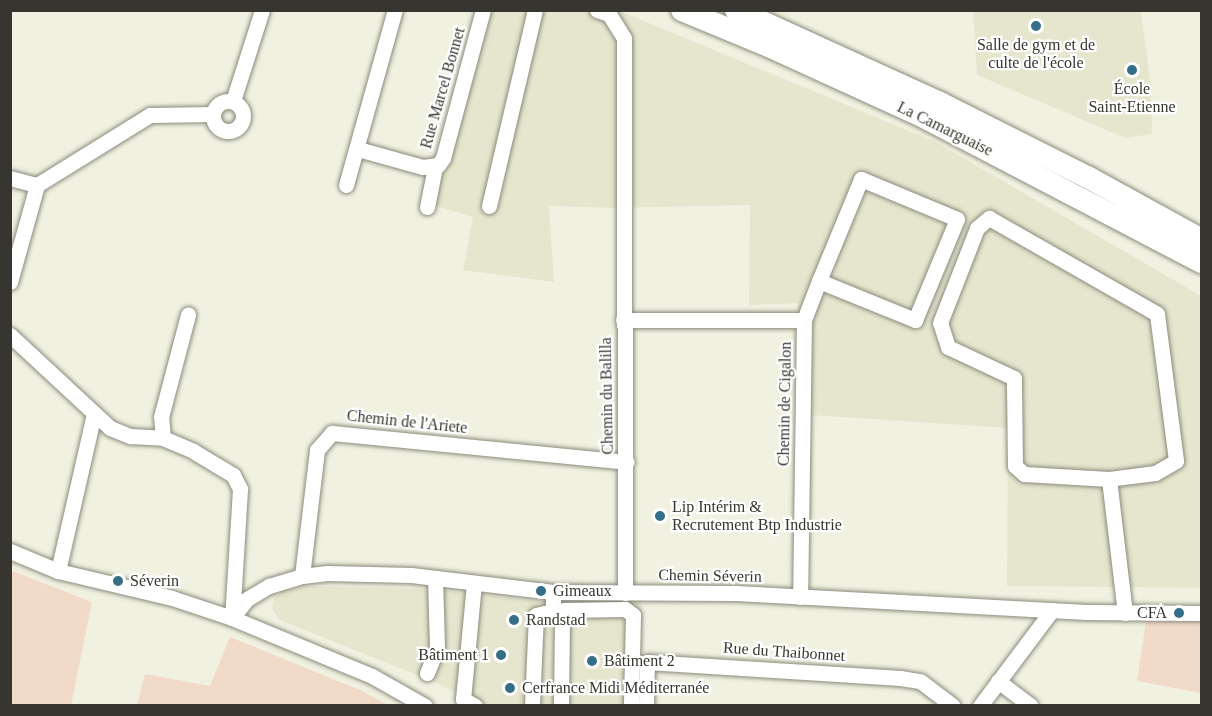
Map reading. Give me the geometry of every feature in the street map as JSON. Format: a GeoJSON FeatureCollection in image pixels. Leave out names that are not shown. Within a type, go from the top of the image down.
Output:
{"type":"FeatureCollection","features":[{"type":"Feature","properties":{"kind":"highway","name":"La Camarguaise"},"geometry":{"type":"LineString","coordinates":[[682,10],[782,52],[926,118],[1202,262]]}},
{"type":"Feature","properties":{"kind":"highway","name":"La Camarguaise"},"geometry":{"type":"LineString","coordinates":[[736,10],[940,103],[1202,238]]}},
{"type":"Feature","properties":{"kind":"street"},"geometry":{"type":"LineString","coordinates":[[233,101],[262,10]]}},
{"type":"Feature","properties":{"kind":"street"},"geometry":{"type":"LineString","coordinates":[[346,185],[358,149],[394,10]]}},
{"type":"Feature","properties":{"kind":"street","name":"Rue Marcel Bonnet"},"geometry":{"type":"LineString","coordinates":[[358,149],[423,167],[435,167],[443,158],[483,10]]}},
{"type":"Feature","properties":{"kind":"street"},"geometry":{"type":"LineString","coordinates":[[489,206],[535,10]]}},
{"type":"Feature","properties":{"kind":"street","name":"Chemin du Balilla"},"geometry":{"type":"LineString","coordinates":[[597,10],[609,14],[624,38],[623,320],[627,462],[625,593]]}},
{"type":"Feature","properties":{"kind":"street"},"geometry":{"type":"LineString","coordinates":[[233,101],[243,113],[238,127],[229,131],[219,128],[213,120],[213,114],[219,103],[233,101]]}},
{"type":"Feature","properties":{"kind":"street"},"geometry":{"type":"LineString","coordinates":[[10,282],[37,185],[150,115],[213,114]]}},
{"type":"Feature","properties":{"kind":"street"},"geometry":{"type":"LineString","coordinates":[[427,207],[435,167]]}},
{"type":"Feature","properties":{"kind":"street"},"geometry":{"type":"LineString","coordinates":[[10,178],[37,185]]}},
{"type":"Feature","properties":{"kind":"street"},"geometry":{"type":"LineString","coordinates":[[804,320],[819,280],[861,179],[957,219],[915,320],[819,280]]}},
{"type":"Feature","properties":{"kind":"street"},"geometry":{"type":"LineString","coordinates":[[989,218],[1157,314],[1176,461],[1155,473],[1109,479],[1024,474],[1015,466],[1014,378],[948,347],[940,323],[977,228],[989,218]]}},
{"type":"Feature","properties":{"kind":"street"},"geometry":{"type":"LineString","coordinates":[[163,438],[161,417],[188,315]]}},
{"type":"Feature","properties":{"kind":"street","name":"Chemin de Cigalon"},"geometry":{"type":"LineString","coordinates":[[623,320],[804,320],[800,597]]}},
{"type":"Feature","properties":{"kind":"street"},"geometry":{"type":"LineString","coordinates":[[10,335],[110,428],[130,436],[163,438],[193,451],[233,475],[240,489],[232,618]]}},
{"type":"Feature","properties":{"kind":"street"},"geometry":{"type":"LineString","coordinates":[[58,571],[94,414]]}},
{"type":"Feature","properties":{"kind":"street","name":"Chemin de l'Ariete"},"geometry":{"type":"LineString","coordinates":[[302,576],[317,450],[332,433],[627,462]]}},
{"type":"Feature","properties":{"kind":"street"},"geometry":{"type":"LineString","coordinates":[[1109,479],[1125,613]]}},
{"type":"Feature","properties":{"kind":"street"},"geometry":{"type":"LineString","coordinates":[[10,551],[58,571],[172,598],[232,618],[372,676],[425,705]]}},
{"type":"Feature","properties":{"kind":"street","name":"Chemin Séverin"},"geometry":{"type":"LineString","coordinates":[[232,618],[247,599],[269,586],[302,576],[327,573],[435,578],[553,592],[736,593],[1052,610],[1202,613]]}},
{"type":"Feature","properties":{"kind":"street"},"geometry":{"type":"LineString","coordinates":[[427,673],[437,648],[435,578]]}},
{"type":"Feature","properties":{"kind":"street"},"geometry":{"type":"LineString","coordinates":[[474,584],[463,699],[475,705]]}},
{"type":"Feature","properties":{"kind":"street"},"geometry":{"type":"LineString","coordinates":[[553,592],[556,614],[562,621],[561,705]]}},
{"type":"Feature","properties":{"kind":"street"},"geometry":{"type":"LineString","coordinates":[[532,705],[536,615],[556,614],[564,610],[625,609],[633,615],[631,705]]}},
{"type":"Feature","properties":{"kind":"street"},"geometry":{"type":"LineString","coordinates":[[980,705],[1052,610]]}},
{"type":"Feature","properties":{"kind":"street","name":"Rue du Thaibonnet"},"geometry":{"type":"LineString","coordinates":[[646,705],[647,662],[900,678],[920,681],[953,705]]}},
{"type":"Feature","properties":{"kind":"street"},"geometry":{"type":"LineString","coordinates":[[998,681],[1031,705]]}},
{"type":"Feature","properties":{"kind":"shaded area"},"geometry":{"type":"Polygon","coordinates":[[[490,11],[620,11],[936,142],[1201,296],[1201,588],[1007,586],[1008,428],[809,415],[798,303],[749,305],[750,205],[616,208],[549,206],[554,282],[463,270],[473,217],[433,205],[490,11]]]}},
{"type":"Feature","properties":{"kind":"shaded area"},"geometry":{"type":"Polygon","coordinates":[[[973,11],[1141,11],[1151,86],[1152,134],[1125,138],[977,75],[973,11]]]}},
{"type":"Feature","properties":{"kind":"shaded area"},"geometry":{"type":"Polygon","coordinates":[[[10,570],[92,602],[71,705],[11,705],[10,570]]]}},
{"type":"Feature","properties":{"kind":"shaded area"},"geometry":{"type":"Polygon","coordinates":[[[304,586],[428,589],[541,601],[642,598],[638,705],[483,705],[437,683],[279,620],[272,608],[274,598],[283,591],[304,586]]]}},
{"type":"Feature","properties":{"kind":"shaded area"},"geometry":{"type":"Polygon","coordinates":[[[1201,620],[1201,693],[1137,681],[1146,621],[1201,620]]]}},
{"type":"Feature","properties":{"kind":"shaded area"},"geometry":{"type":"Polygon","coordinates":[[[230,637],[360,690],[388,705],[137,705],[145,674],[210,686],[230,637]]]}},
{"type":"Feature","properties":{"kind":"place","name":"Salle de gym et de culte de l'école"},"geometry":{"type":"Point","coordinates":[1036,26]}},
{"type":"Feature","properties":{"kind":"place","name":"École Saint-Etienne"},"geometry":{"type":"Point","coordinates":[1132,70]}},
{"type":"Feature","properties":{"kind":"place","name":"Lip Intérim & Recrutement Btp Industrie"},"geometry":{"type":"Point","coordinates":[660,516]}},
{"type":"Feature","properties":{"kind":"place","name":"Séverin"},"geometry":{"type":"Point","coordinates":[118,581]}},
{"type":"Feature","properties":{"kind":"place","name":"Gimeaux"},"geometry":{"type":"Point","coordinates":[541,591]}},
{"type":"Feature","properties":{"kind":"place","name":"CFA"},"geometry":{"type":"Point","coordinates":[1179,613]}},
{"type":"Feature","properties":{"kind":"place","name":"Randstad"},"geometry":{"type":"Point","coordinates":[514,620]}},
{"type":"Feature","properties":{"kind":"place","name":"Bâtiment 1"},"geometry":{"type":"Point","coordinates":[501,655]}},
{"type":"Feature","properties":{"kind":"place","name":"Bâtiment 2"},"geometry":{"type":"Point","coordinates":[592,661]}},
{"type":"Feature","properties":{"kind":"place","name":"Cerfrance Midi Méditerranée"},"geometry":{"type":"Point","coordinates":[510,688]}}]}
